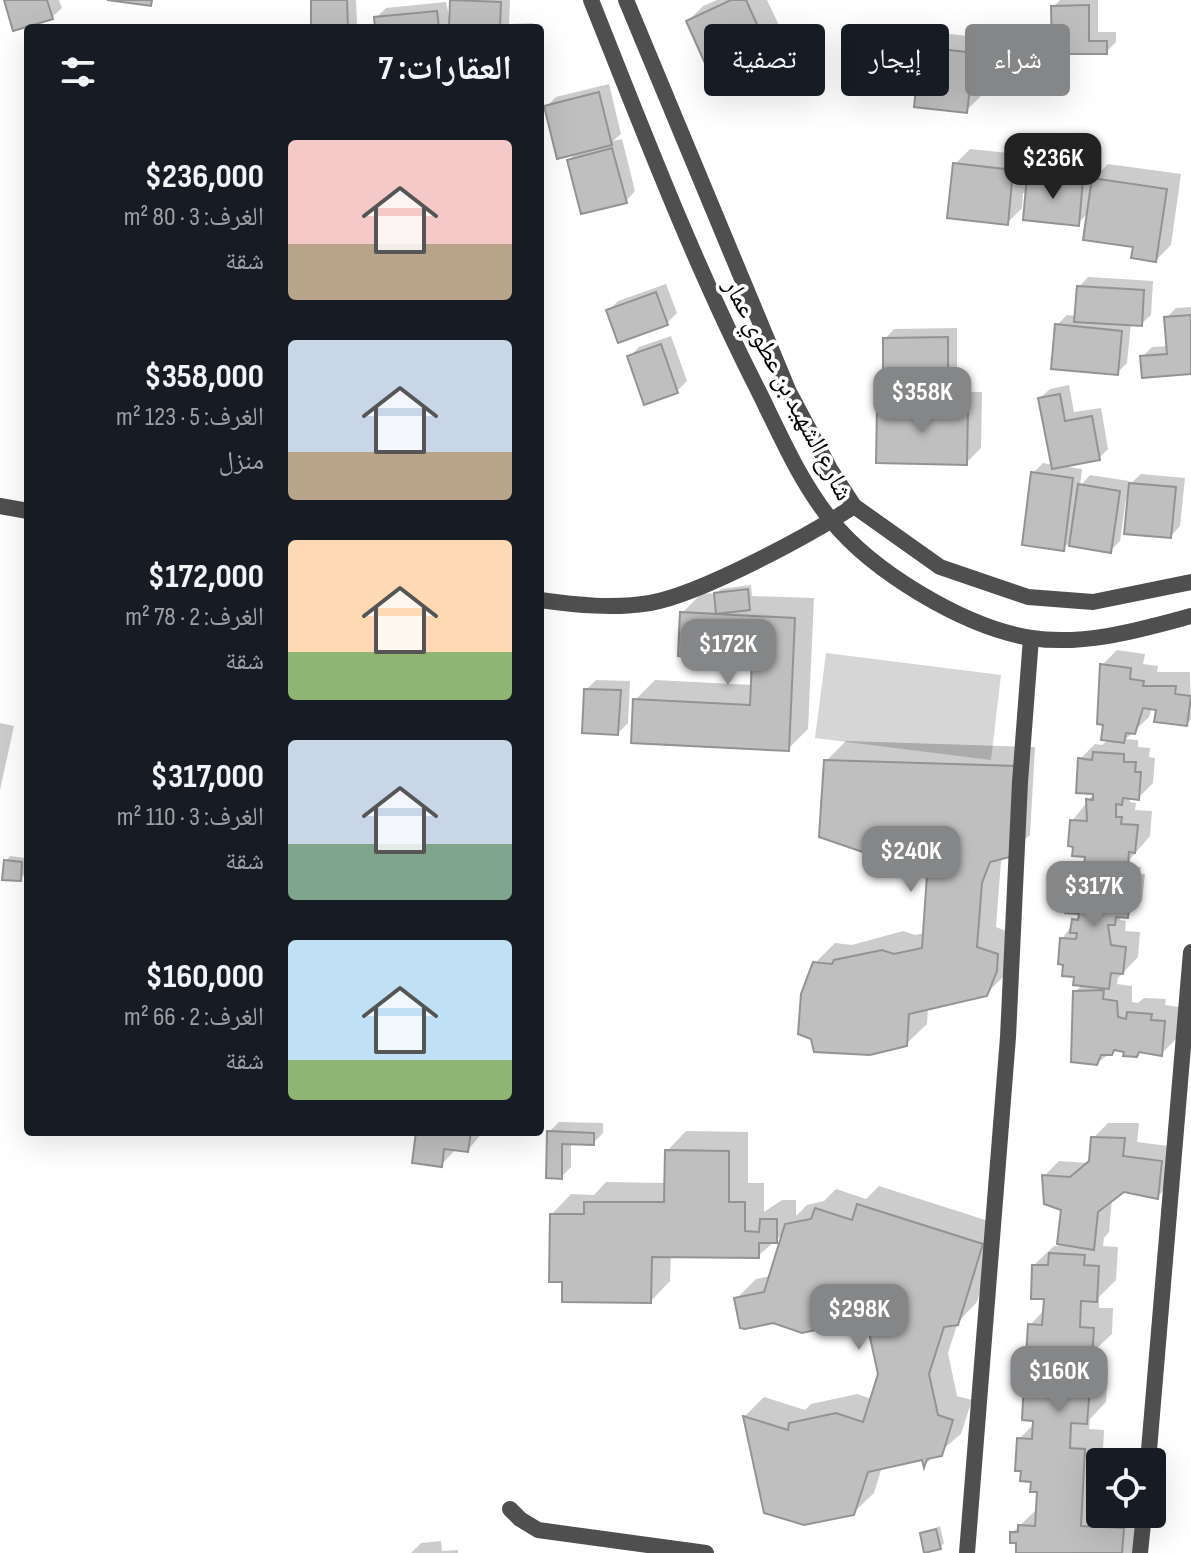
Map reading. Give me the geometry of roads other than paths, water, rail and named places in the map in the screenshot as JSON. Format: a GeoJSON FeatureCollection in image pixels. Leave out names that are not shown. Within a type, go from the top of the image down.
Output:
{"type":"FeatureCollection","features":[{"type":"Feature","properties":{"kind":"street","name":"شارع الشهيد بن عطوي عمار"},"geometry":{"type":"LineString","coordinates":[[591,0],[714,304],[805,483],[832,521],[865,555],[922,593],[964,616],[1031,638],[1076,641],[1191,616]]}},
{"type":"Feature","properties":{"kind":"street","name":"شارع الشهيد بن عطوي عمار"},"geometry":{"type":"LineString","coordinates":[[626,0],[789,392],[854,506],[940,567],[1028,597],[1093,602],[1191,582]]}},
{"type":"Feature","properties":{"kind":"street"},"geometry":{"type":"LineString","coordinates":[[0,506],[24,510]]}},
{"type":"Feature","properties":{"kind":"street"},"geometry":{"type":"LineString","coordinates":[[544,600],[621,607],[654,602],[698,587],[832,521],[854,506]]}},
{"type":"Feature","properties":{"kind":"street"},"geometry":{"type":"LineString","coordinates":[[967,1553],[1008,1037],[1020,782],[1031,638]]}},
{"type":"Feature","properties":{"kind":"street"},"geometry":{"type":"LineString","coordinates":[[1149,1448],[1191,952]]}},
{"type":"Feature","properties":{"kind":"street"},"geometry":{"type":"LineString","coordinates":[[510,1509],[538,1530],[706,1553]]}},
{"type":"Feature","properties":{"kind":"street"},"geometry":{"type":"LineString","coordinates":[[1140,1553],[1143,1528]]}}]}
